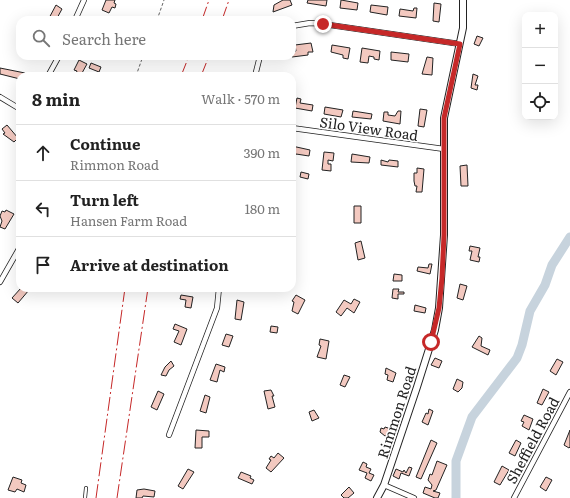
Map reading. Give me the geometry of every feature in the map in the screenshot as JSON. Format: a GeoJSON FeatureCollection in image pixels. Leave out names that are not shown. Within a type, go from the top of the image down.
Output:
{"type":"FeatureCollection","features":[{"type":"Feature","properties":{"kind":"street"},"geometry":{"type":"LineString","coordinates":[[77,16],[84,0]]}},
{"type":"Feature","properties":{"kind":"street","name":"Rimmon Road"},"geometry":{"type":"LineString","coordinates":[[377,498],[384,485],[419,381],[439,308],[444,235],[444,118],[464,28],[463,0]]}},
{"type":"Feature","properties":{"kind":"street"},"geometry":{"type":"LineString","coordinates":[[296,25],[323,24],[460,44]]}},
{"type":"Feature","properties":{"kind":"street"},"geometry":{"type":"LineString","coordinates":[[50,72],[57,60]]}},
{"type":"Feature","properties":{"kind":"street"},"geometry":{"type":"LineString","coordinates":[[256,72],[259,60]]}},
{"type":"Feature","properties":{"kind":"street"},"geometry":{"type":"LineString","coordinates":[[0,97],[16,107]]}},
{"type":"Feature","properties":{"kind":"street","name":"Silo View Road"},"geometry":{"type":"LineString","coordinates":[[296,129],[444,149]]}},
{"type":"Feature","properties":{"kind":"street"},"geometry":{"type":"LineString","coordinates":[[0,282],[16,254]]}},
{"type":"Feature","properties":{"kind":"street"},"geometry":{"type":"LineString","coordinates":[[169,435],[217,308],[219,292]]}},
{"type":"Feature","properties":{"kind":"street","name":"Sheffield Road"},"geometry":{"type":"LineString","coordinates":[[514,498],[570,392]]}},
{"type":"Feature","properties":{"kind":"street"},"geometry":{"type":"LineString","coordinates":[[384,485],[414,498]]}},
{"type":"Feature","properties":{"kind":"lane"},"geometry":{"type":"LineString","coordinates":[[85,498],[86,488]]}},
{"type":"Feature","properties":{"kind":"path"},"geometry":{"type":"LineString","coordinates":[[158,16],[164,0]]}},
{"type":"Feature","properties":{"kind":"path"},"geometry":{"type":"LineString","coordinates":[[137,72],[142,60]]}},
{"type":"Feature","properties":{"kind":"building"},"geometry":{"type":"Polygon","coordinates":[[[106,0],[115,0],[114,3],[116,4],[115,8],[112,7],[109,13],[102,10],[106,0]]]}},
{"type":"Feature","properties":{"kind":"building"},"geometry":{"type":"Polygon","coordinates":[[[283,0],[290,0],[292,5],[273,12],[274,5],[283,0]]]}},
{"type":"Feature","properties":{"kind":"building"},"geometry":{"type":"Polygon","coordinates":[[[308,0],[327,0],[326,6],[307,3],[308,0]]]}},
{"type":"Feature","properties":{"kind":"building"},"geometry":{"type":"Polygon","coordinates":[[[341,0],[358,3],[357,10],[340,8],[341,0]]]}},
{"type":"Feature","properties":{"kind":"building"},"geometry":{"type":"Polygon","coordinates":[[[434,3],[441,4],[439,22],[433,21],[434,3]]]}},
{"type":"Feature","properties":{"kind":"building"},"geometry":{"type":"Polygon","coordinates":[[[56,5],[62,9],[58,16],[50,16],[56,5]]]}},
{"type":"Feature","properties":{"kind":"building"},"geometry":{"type":"Polygon","coordinates":[[[371,5],[388,7],[387,15],[370,12],[371,5]]]}},
{"type":"Feature","properties":{"kind":"building"},"geometry":{"type":"Polygon","coordinates":[[[414,8],[417,8],[416,18],[399,16],[400,9],[413,11],[414,8]]]}},
{"type":"Feature","properties":{"kind":"building"},"geometry":{"type":"Polygon","coordinates":[[[477,36],[483,38],[479,46],[474,44],[477,36]]]}},
{"type":"Feature","properties":{"kind":"building"},"geometry":{"type":"Polygon","coordinates":[[[311,43],[313,52],[308,52],[308,55],[296,56],[296,45],[311,43]]]}},
{"type":"Feature","properties":{"kind":"building"},"geometry":{"type":"Polygon","coordinates":[[[332,45],[350,48],[348,59],[343,58],[343,55],[331,52],[332,45]]]}},
{"type":"Feature","properties":{"kind":"building"},"geometry":{"type":"Polygon","coordinates":[[[362,48],[380,51],[379,60],[369,56],[368,63],[360,62],[362,48]]]}},
{"type":"Feature","properties":{"kind":"building"},"geometry":{"type":"Polygon","coordinates":[[[391,52],[409,54],[408,62],[391,60],[391,52]]]}},
{"type":"Feature","properties":{"kind":"building"},"geometry":{"type":"Polygon","coordinates":[[[427,57],[433,58],[432,75],[422,74],[427,57]]]}},
{"type":"Feature","properties":{"kind":"building"},"geometry":{"type":"Polygon","coordinates":[[[79,60],[87,64],[83,72],[77,72],[74,70],[79,60]]]}},
{"type":"Feature","properties":{"kind":"building"},"geometry":{"type":"Polygon","coordinates":[[[91,63],[101,67],[99,72],[89,68],[91,63]]]}},
{"type":"Feature","properties":{"kind":"building"},"geometry":{"type":"Polygon","coordinates":[[[0,68],[20,72],[16,72],[16,78],[0,74],[0,68]]]}},
{"type":"Feature","properties":{"kind":"building"},"geometry":{"type":"Polygon","coordinates":[[[473,74],[478,76],[475,85],[478,85],[477,90],[471,88],[473,74]]]}},
{"type":"Feature","properties":{"kind":"building"},"geometry":{"type":"Polygon","coordinates":[[[297,98],[301,99],[300,103],[313,105],[312,111],[296,108],[297,98]]]}},
{"type":"Feature","properties":{"kind":"building"},"geometry":{"type":"Polygon","coordinates":[[[325,107],[343,110],[341,117],[324,114],[325,107]]]}},
{"type":"Feature","properties":{"kind":"building"},"geometry":{"type":"Polygon","coordinates":[[[420,109],[427,110],[424,127],[418,126],[420,109]]]}},
{"type":"Feature","properties":{"kind":"building"},"geometry":{"type":"Polygon","coordinates":[[[353,111],[372,114],[371,119],[352,117],[353,111]]]}},
{"type":"Feature","properties":{"kind":"building"},"geometry":{"type":"Polygon","coordinates":[[[398,111],[401,111],[400,124],[383,121],[384,112],[388,112],[388,115],[395,116],[398,111]]]}},
{"type":"Feature","properties":{"kind":"building"},"geometry":{"type":"Polygon","coordinates":[[[7,125],[16,136],[16,140],[14,142],[3,134],[5,133],[2,129],[7,125]]]}},
{"type":"Feature","properties":{"kind":"building"},"geometry":{"type":"Polygon","coordinates":[[[296,147],[310,150],[309,156],[296,154],[296,147]]]}},
{"type":"Feature","properties":{"kind":"building"},"geometry":{"type":"Polygon","coordinates":[[[324,152],[334,153],[333,161],[328,160],[328,164],[331,164],[331,171],[322,170],[324,152]]]}},
{"type":"Feature","properties":{"kind":"building"},"geometry":{"type":"Polygon","coordinates":[[[352,154],[370,157],[369,163],[351,162],[352,154]]]}},
{"type":"Feature","properties":{"kind":"building"},"geometry":{"type":"Polygon","coordinates":[[[381,160],[388,162],[389,160],[398,161],[398,167],[381,165],[381,160]]]}},
{"type":"Feature","properties":{"kind":"building"},"geometry":{"type":"Polygon","coordinates":[[[467,165],[468,186],[461,186],[460,166],[467,165]]]}},
{"type":"Feature","properties":{"kind":"building"},"geometry":{"type":"Polygon","coordinates":[[[417,168],[424,169],[422,192],[416,192],[417,186],[415,186],[414,173],[417,173],[417,168]]]}},
{"type":"Feature","properties":{"kind":"building"},"geometry":{"type":"Polygon","coordinates":[[[301,172],[309,174],[308,179],[300,177],[301,172]]]}},
{"type":"Feature","properties":{"kind":"building"},"geometry":{"type":"Polygon","coordinates":[[[354,206],[361,206],[361,223],[354,223],[354,206]]]}},
{"type":"Feature","properties":{"kind":"building"},"geometry":{"type":"Polygon","coordinates":[[[6,210],[14,214],[5,229],[0,227],[2,221],[0,216],[2,211],[5,212],[6,210]]]}},
{"type":"Feature","properties":{"kind":"building"},"geometry":{"type":"Polygon","coordinates":[[[361,241],[365,258],[358,260],[355,243],[361,241]]]}},
{"type":"Feature","properties":{"kind":"building"},"geometry":{"type":"Polygon","coordinates":[[[470,246],[480,248],[478,257],[480,257],[479,262],[470,260],[472,251],[469,251],[470,246]]]}},
{"type":"Feature","properties":{"kind":"building"},"geometry":{"type":"Polygon","coordinates":[[[429,264],[432,264],[430,274],[417,271],[418,267],[428,268],[429,264]]]}},
{"type":"Feature","properties":{"kind":"building"},"geometry":{"type":"Polygon","coordinates":[[[394,274],[402,275],[402,281],[393,281],[394,274]]]}},
{"type":"Feature","properties":{"kind":"building"},"geometry":{"type":"Polygon","coordinates":[[[460,284],[467,286],[463,300],[457,298],[460,284]]]}},
{"type":"Feature","properties":{"kind":"building"},"geometry":{"type":"Polygon","coordinates":[[[393,289],[399,289],[398,292],[404,292],[404,294],[398,294],[398,299],[392,298],[393,289]]]}},
{"type":"Feature","properties":{"kind":"building"},"geometry":{"type":"Polygon","coordinates":[[[17,292],[27,292],[18,303],[12,298],[17,292]]]}},
{"type":"Feature","properties":{"kind":"building"},"geometry":{"type":"Polygon","coordinates":[[[181,295],[193,297],[191,308],[185,307],[186,300],[180,299],[181,295]]]}},
{"type":"Feature","properties":{"kind":"building"},"geometry":{"type":"Polygon","coordinates":[[[296,295],[305,300],[298,314],[292,311],[294,302],[292,301],[296,295]]]}},
{"type":"Feature","properties":{"kind":"building"},"geometry":{"type":"Polygon","coordinates":[[[354,299],[360,302],[354,313],[347,308],[341,316],[336,312],[344,300],[351,304],[354,299]]]}},
{"type":"Feature","properties":{"kind":"building"},"geometry":{"type":"Polygon","coordinates":[[[237,300],[244,302],[241,320],[235,319],[237,300]]]}},
{"type":"Feature","properties":{"kind":"building"},"geometry":{"type":"Polygon","coordinates":[[[415,305],[426,308],[425,313],[414,311],[415,305]]]}},
{"type":"Feature","properties":{"kind":"building"},"geometry":{"type":"Polygon","coordinates":[[[175,324],[187,329],[181,345],[174,342],[179,331],[173,329],[175,324]]]}},
{"type":"Feature","properties":{"kind":"building"},"geometry":{"type":"Polygon","coordinates":[[[271,326],[278,327],[277,333],[270,332],[271,326]]]}},
{"type":"Feature","properties":{"kind":"building"},"geometry":{"type":"Polygon","coordinates":[[[226,334],[233,336],[229,347],[222,345],[226,334]]]}},
{"type":"Feature","properties":{"kind":"building"},"geometry":{"type":"Polygon","coordinates":[[[479,336],[482,338],[481,346],[490,350],[488,355],[472,347],[479,336]]]}},
{"type":"Feature","properties":{"kind":"building"},"geometry":{"type":"Polygon","coordinates":[[[320,339],[329,341],[326,359],[317,357],[321,346],[319,345],[320,339]]]}},
{"type":"Feature","properties":{"kind":"building"},"geometry":{"type":"Polygon","coordinates":[[[435,358],[442,361],[439,368],[431,365],[435,358]]]}},
{"type":"Feature","properties":{"kind":"building"},"geometry":{"type":"Polygon","coordinates":[[[557,359],[563,362],[556,375],[550,371],[557,359]]]}},
{"type":"Feature","properties":{"kind":"building"},"geometry":{"type":"Polygon","coordinates":[[[171,361],[174,366],[169,370],[166,376],[161,375],[165,367],[171,361]]]}},
{"type":"Feature","properties":{"kind":"building"},"geometry":{"type":"Polygon","coordinates":[[[216,364],[225,367],[224,372],[220,370],[217,382],[210,380],[216,364]]]}},
{"type":"Feature","properties":{"kind":"building"},"geometry":{"type":"Polygon","coordinates":[[[386,368],[396,373],[393,382],[387,380],[388,375],[385,374],[386,368]]]}},
{"type":"Feature","properties":{"kind":"building"},"geometry":{"type":"Polygon","coordinates":[[[344,375],[350,377],[345,387],[340,385],[344,375]]]}},
{"type":"Feature","properties":{"kind":"building"},"geometry":{"type":"Polygon","coordinates":[[[457,379],[463,382],[462,388],[458,392],[453,389],[457,379]]]}},
{"type":"Feature","properties":{"kind":"building"},"geometry":{"type":"Polygon","coordinates":[[[543,389],[549,392],[542,405],[537,403],[543,389]]]}},
{"type":"Feature","properties":{"kind":"building"},"geometry":{"type":"Polygon","coordinates":[[[271,390],[274,396],[272,396],[275,407],[268,409],[264,391],[271,390]]]}},
{"type":"Feature","properties":{"kind":"building"},"geometry":{"type":"Polygon","coordinates":[[[158,391],[164,394],[157,410],[151,407],[158,391]]]}},
{"type":"Feature","properties":{"kind":"building"},"geometry":{"type":"Polygon","coordinates":[[[205,395],[210,397],[206,413],[200,411],[205,395]]]}},
{"type":"Feature","properties":{"kind":"building"},"geometry":{"type":"Polygon","coordinates":[[[429,409],[433,411],[428,425],[422,422],[426,413],[428,414],[429,409]]]}},
{"type":"Feature","properties":{"kind":"building"},"geometry":{"type":"Polygon","coordinates":[[[314,410],[319,418],[312,421],[309,412],[314,410]]]}},
{"type":"Feature","properties":{"kind":"building"},"geometry":{"type":"Polygon","coordinates":[[[524,415],[533,419],[529,430],[522,426],[524,422],[521,421],[524,415]]]}},
{"type":"Feature","properties":{"kind":"building"},"geometry":{"type":"Polygon","coordinates":[[[385,427],[391,429],[389,436],[385,436],[380,432],[381,428],[384,429],[385,427]]]}},
{"type":"Feature","properties":{"kind":"building"},"geometry":{"type":"Polygon","coordinates":[[[196,430],[209,431],[209,437],[202,437],[202,448],[195,448],[196,430]]]}},
{"type":"Feature","properties":{"kind":"building"},"geometry":{"type":"Polygon","coordinates":[[[570,430],[570,447],[569,448],[564,445],[570,430]]]}},
{"type":"Feature","properties":{"kind":"building"},"geometry":{"type":"Polygon","coordinates":[[[431,440],[437,443],[421,479],[416,477],[431,440]]]}},
{"type":"Feature","properties":{"kind":"building"},"geometry":{"type":"Polygon","coordinates":[[[516,440],[521,443],[515,456],[509,453],[516,440]]]}},
{"type":"Feature","properties":{"kind":"building"},"geometry":{"type":"Polygon","coordinates":[[[278,453],[284,458],[271,472],[266,468],[271,460],[269,459],[271,456],[274,458],[278,453]]]}},
{"type":"Feature","properties":{"kind":"building"},"geometry":{"type":"Polygon","coordinates":[[[437,461],[447,465],[436,490],[433,491],[440,493],[438,498],[435,498],[423,493],[425,487],[431,489],[432,485],[428,480],[430,474],[432,475],[437,461]]]}},
{"type":"Feature","properties":{"kind":"building"},"geometry":{"type":"Polygon","coordinates":[[[363,462],[367,464],[366,467],[371,469],[369,473],[374,475],[371,481],[365,478],[367,473],[359,470],[363,462]]]}},
{"type":"Feature","properties":{"kind":"building"},"geometry":{"type":"Polygon","coordinates":[[[502,466],[509,470],[500,485],[494,482],[502,466]]]}},
{"type":"Feature","properties":{"kind":"building"},"geometry":{"type":"Polygon","coordinates":[[[409,467],[412,468],[409,476],[401,473],[399,479],[393,476],[396,469],[403,472],[404,470],[406,473],[409,467]]]}},
{"type":"Feature","properties":{"kind":"building"},"geometry":{"type":"Polygon","coordinates":[[[188,469],[194,472],[183,489],[178,486],[188,469]]]}},
{"type":"Feature","properties":{"kind":"building"},"geometry":{"type":"Polygon","coordinates":[[[241,472],[251,476],[250,478],[254,480],[252,484],[238,478],[241,472]]]}},
{"type":"Feature","properties":{"kind":"building"},"geometry":{"type":"Polygon","coordinates":[[[13,477],[22,480],[21,483],[26,485],[24,492],[17,489],[15,492],[8,490],[13,477]]]}},
{"type":"Feature","properties":{"kind":"building"},"geometry":{"type":"Polygon","coordinates":[[[546,477],[552,480],[546,491],[540,487],[546,477]]]}},
{"type":"Feature","properties":{"kind":"building"},"geometry":{"type":"Polygon","coordinates":[[[349,487],[354,493],[348,498],[344,498],[341,495],[349,487]]]}},
{"type":"Feature","properties":{"kind":"building"},"geometry":{"type":"Polygon","coordinates":[[[144,489],[155,491],[154,497],[143,496],[142,498],[136,498],[137,490],[144,489]]]}},
{"type":"Feature","properties":{"kind":"waterway"},"geometry":{"type":"LineString","coordinates":[[456,498],[456,461],[472,417],[517,358],[522,345],[530,311],[545,285],[552,265],[570,237]]}},
{"type":"Feature","properties":{"kind":"power"},"geometry":{"type":"LineString","coordinates":[[203,16],[209,0]]}},
{"type":"Feature","properties":{"kind":"power"},"geometry":{"type":"LineString","coordinates":[[223,16],[229,0]]}},
{"type":"Feature","properties":{"kind":"power"},"geometry":{"type":"LineString","coordinates":[[183,72],[187,60]]}},
{"type":"Feature","properties":{"kind":"power"},"geometry":{"type":"LineString","coordinates":[[203,72],[207,60]]}},
{"type":"Feature","properties":{"kind":"power"},"geometry":{"type":"LineString","coordinates":[[96,498],[124,292]]}},
{"type":"Feature","properties":{"kind":"power"},"geometry":{"type":"LineString","coordinates":[[117,498],[147,292]]}},
{"type":"Feature","properties":{"kind":"route"},"geometry":{"type":"LineString","coordinates":[[323,24],[460,44],[444,118],[444,235],[442,278],[439,308],[431,342]]}}]}
